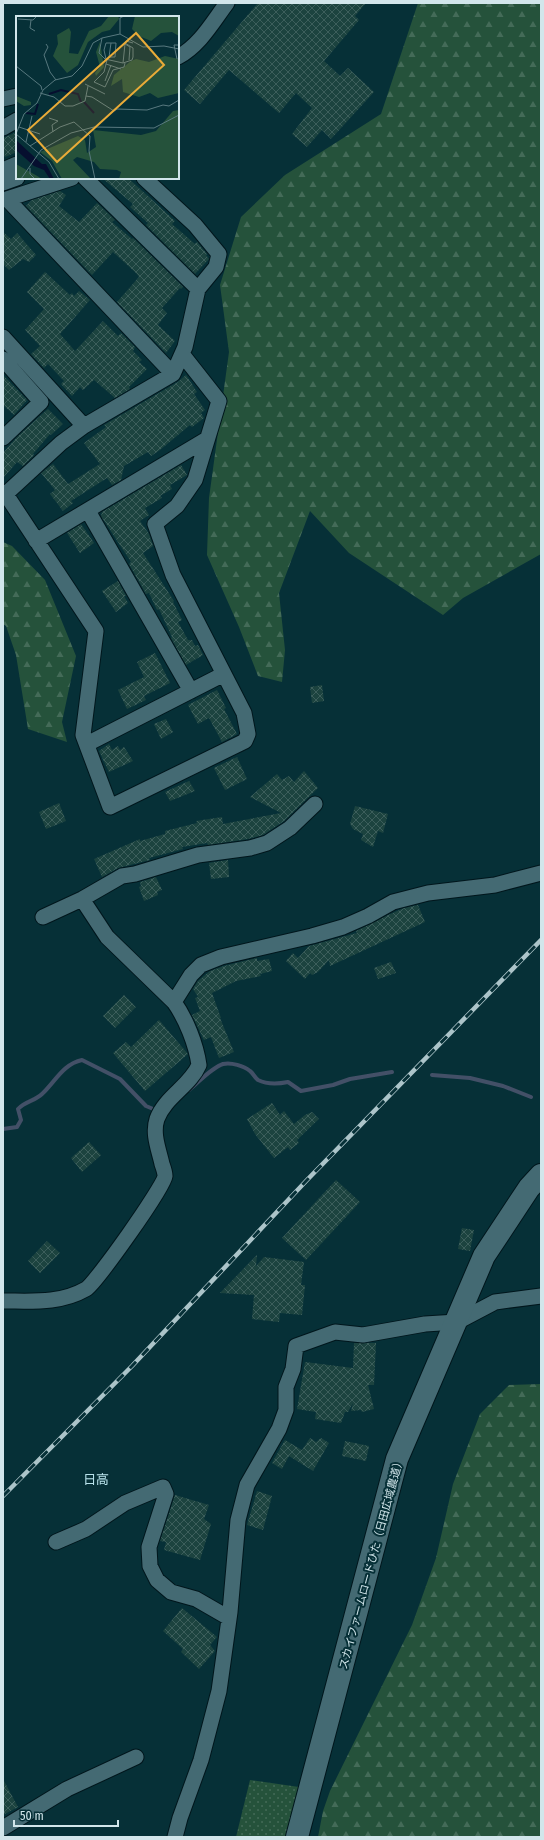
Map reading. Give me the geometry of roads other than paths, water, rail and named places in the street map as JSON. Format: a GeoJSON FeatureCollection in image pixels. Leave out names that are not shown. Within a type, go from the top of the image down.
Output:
{"type":"FeatureCollection","features":[{"type":"Feature","properties":{"kind":"street"},"geometry":{"type":"LineString","coordinates":[[179,56],[189,51],[198,41],[227,3]]}},
{"type":"Feature","properties":{"kind":"street"},"geometry":{"type":"LineString","coordinates":[[3,99],[16,96]]}},
{"type":"Feature","properties":{"kind":"street"},"geometry":{"type":"LineString","coordinates":[[3,128],[16,121]]}},
{"type":"Feature","properties":{"kind":"street"},"geometry":{"type":"LineString","coordinates":[[3,170],[16,164]]}},
{"type":"Feature","properties":{"kind":"street"},"geometry":{"type":"LineString","coordinates":[[3,183],[16,178]]}},
{"type":"Feature","properties":{"kind":"street"},"geometry":{"type":"LineString","coordinates":[[69,179],[5,200],[173,374]]}},
{"type":"Feature","properties":{"kind":"street"},"geometry":{"type":"LineString","coordinates":[[86,179],[198,289]]}},
{"type":"Feature","properties":{"kind":"street"},"geometry":{"type":"LineString","coordinates":[[145,179],[194,225],[219,254],[216,267],[198,289],[182,354],[173,374],[84,426],[61,443],[4,494],[96,631],[83,735],[110,807],[245,741],[248,734],[244,713],[173,575],[155,524],[177,506],[195,480],[219,401],[182,354]]}},
{"type":"Feature","properties":{"kind":"street"},"geometry":{"type":"LineString","coordinates":[[3,337],[84,426]]}},
{"type":"Feature","properties":{"kind":"street"},"geometry":{"type":"LineString","coordinates":[[3,359],[41,402],[3,438]]}},
{"type":"Feature","properties":{"kind":"street"},"geometry":{"type":"LineString","coordinates":[[36,541],[207,439]]}},
{"type":"Feature","properties":{"kind":"street"},"geometry":{"type":"LineString","coordinates":[[88,511],[190,691]]}},
{"type":"Feature","properties":{"kind":"street"},"geometry":{"type":"LineString","coordinates":[[87,744],[224,674]]}},
{"type":"Feature","properties":{"kind":"street"},"geometry":{"type":"LineString","coordinates":[[43,917],[82,899],[122,876],[136,874],[198,855],[250,848],[267,844],[290,828],[315,804]]}},
{"type":"Feature","properties":{"kind":"street"},"geometry":{"type":"LineString","coordinates":[[174,1002],[191,975],[201,965],[221,957],[312,936],[343,927],[368,916],[392,902],[428,893],[495,885],[541,873]]}},
{"type":"Feature","properties":{"kind":"street"},"geometry":{"type":"LineString","coordinates":[[3,1301],[52,1302],[87,1289],[145,1211],[158,1191],[165,1175],[155,1136],[160,1114],[193,1075],[199,1065],[195,1046],[174,1002],[107,937],[82,899]]}},
{"type":"Feature","properties":{"kind":"street","name":"スカイファームロードひた（日田広域農道）"},"geometry":{"type":"LineString","coordinates":[[297,1837],[398,1459],[484,1256],[529,1188],[541,1175]]}},
{"type":"Feature","properties":{"kind":"street"},"geometry":{"type":"LineString","coordinates":[[175,1837],[180,1818],[201,1760],[219,1691],[229,1618],[238,1520],[247,1485],[279,1429],[286,1410],[286,1387],[293,1369],[296,1346],[336,1332],[364,1335],[425,1324],[457,1322],[495,1302],[541,1296]]}},
{"type":"Feature","properties":{"kind":"street"},"geometry":{"type":"LineString","coordinates":[[56,1542],[86,1529],[124,1503],[163,1486],[166,1494],[149,1547],[150,1566],[157,1580],[171,1592],[196,1599],[229,1618]]}},
{"type":"Feature","properties":{"kind":"street"},"geometry":{"type":"LineString","coordinates":[[8,1837],[3,1829],[67,1789],[136,1757]]}},
{"type":"Feature","properties":{"kind":"waterway"},"geometry":{"type":"LineString","coordinates":[[3,1129],[17,1127],[21,1120],[18,1109],[42,1094],[64,1069],[75,1062],[82,1060],[120,1079],[146,1106],[158,1111]]}},
{"type":"Feature","properties":{"kind":"waterway"},"geometry":{"type":"LineString","coordinates":[[189,1090],[214,1069],[223,1064],[233,1064],[244,1068],[262,1082],[273,1084],[288,1082],[301,1091],[333,1085],[350,1079],[392,1072]]}},
{"type":"Feature","properties":{"kind":"waterway"},"geometry":{"type":"LineString","coordinates":[[432,1075],[470,1078],[503,1086],[531,1097]]}},
{"type":"Feature","properties":{"kind":"railway"},"geometry":{"type":"LineString","coordinates":[[3,1496],[132,1366],[307,1180],[541,940]]}},
{"type":"Feature","properties":{"kind":"district","name":"日高"},"geometry":{"type":"Point","coordinates":[96,1479]}}]}
